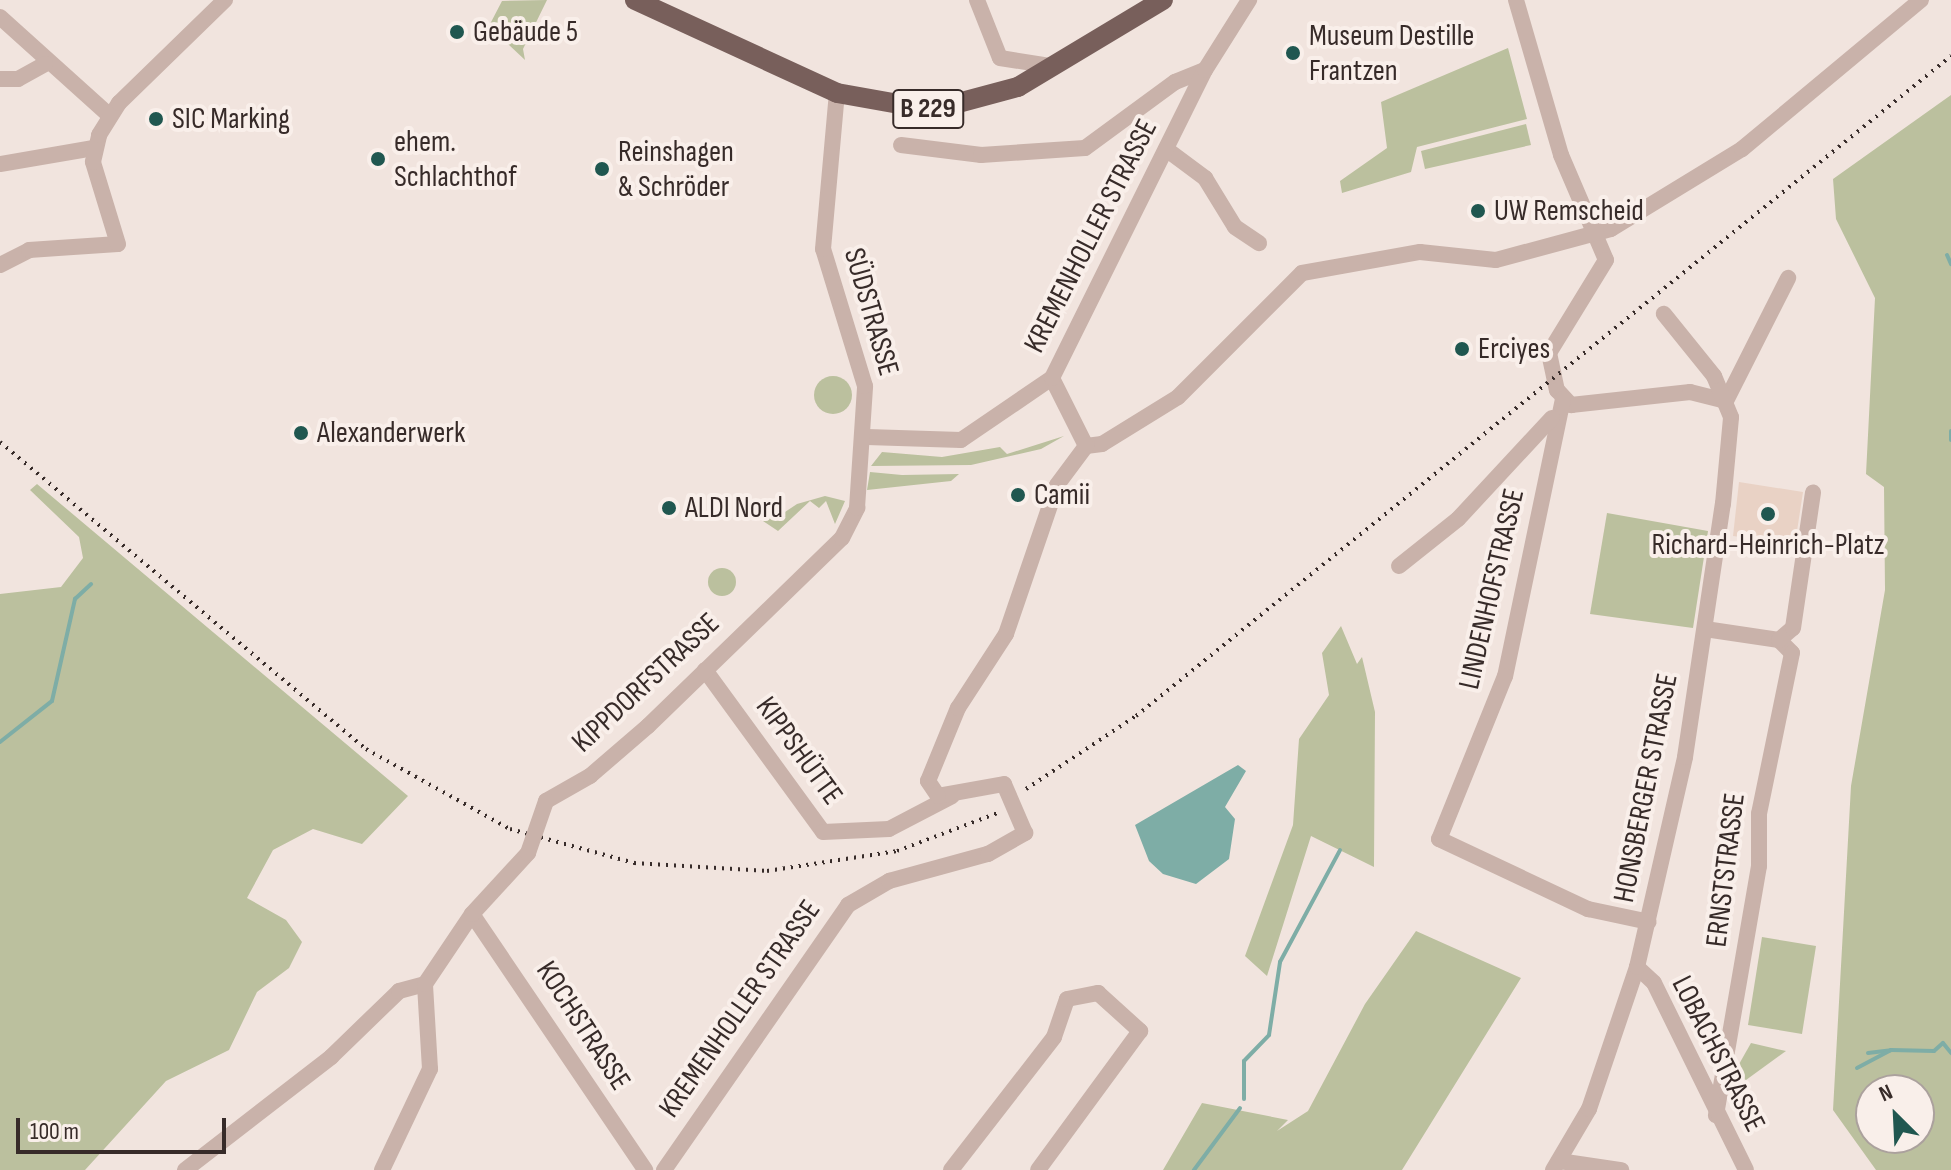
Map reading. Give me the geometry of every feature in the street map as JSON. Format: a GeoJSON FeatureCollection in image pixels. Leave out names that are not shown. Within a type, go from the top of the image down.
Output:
{"type":"FeatureCollection","features":[{"type":"Feature","properties":{"kind":"main road","name":"B 229"},"geometry":{"type":"LineString","coordinates":[[635,0],[664,6],[837,93],[932,110],[994,95],[1061,65],[1163,0]]}},
{"type":"Feature","properties":{"kind":"street"},"geometry":{"type":"LineString","coordinates":[[0,265],[29,250],[111,248],[118,244],[94,148],[110,116],[225,0]]}},
{"type":"Feature","properties":{"kind":"street"},"geometry":{"type":"LineString","coordinates":[[977,0],[1000,58],[1037,69],[1061,65]]}},
{"type":"Feature","properties":{"kind":"street"},"geometry":{"type":"LineString","coordinates":[[1516,0],[1557,145],[1598,235],[1606,260],[1549,353],[1563,399],[1593,404],[1690,392],[1726,401],[1788,278]]}},
{"type":"Feature","properties":{"kind":"street"},"geometry":{"type":"LineString","coordinates":[[952,796],[938,796],[928,781],[958,708],[1006,634],[1057,485],[1086,446],[1102,444],[1178,397],[1302,273],[1420,252],[1496,260],[1572,234],[1598,235],[1730,157],[1921,0]]}},
{"type":"Feature","properties":{"kind":"street","name":"KREMENHOLLER STRASSE"},"geometry":{"type":"LineString","coordinates":[[1086,446],[1052,378],[1205,70],[1247,2]]}},
{"type":"Feature","properties":{"kind":"street"},"geometry":{"type":"LineString","coordinates":[[0,17],[45,64],[110,116]]}},
{"type":"Feature","properties":{"kind":"street"},"geometry":{"type":"LineString","coordinates":[[0,79],[18,79],[45,64]]}},
{"type":"Feature","properties":{"kind":"street"},"geometry":{"type":"LineString","coordinates":[[901,145],[981,155],[1085,148],[1175,82],[1205,70]]}},
{"type":"Feature","properties":{"kind":"street","name":"SÜDSTRASSE"},"geometry":{"type":"LineString","coordinates":[[837,93],[823,249],[862,373],[867,437]]}},
{"type":"Feature","properties":{"kind":"street"},"geometry":{"type":"LineString","coordinates":[[0,164],[94,148]]}},
{"type":"Feature","properties":{"kind":"street"},"geometry":{"type":"LineString","coordinates":[[1166,149],[1205,178],[1235,227],[1259,243]]}},
{"type":"Feature","properties":{"kind":"street","name":"HONSBERGER STRASSE"},"geometry":{"type":"LineString","coordinates":[[1556,1166],[1589,1109],[1649,922],[1705,629],[1732,431],[1726,401],[1664,314]]}},
{"type":"Feature","properties":{"kind":"street"},"geometry":{"type":"LineString","coordinates":[[867,437],[961,440],[1052,378]]}},
{"type":"Feature","properties":{"kind":"street","name":"LINDENHOFSTRASSE"},"geometry":{"type":"LineString","coordinates":[[1399,566],[1546,431],[1563,399]]}},
{"type":"Feature","properties":{"kind":"street","name":"LINDENHOFSTRASSE"},"geometry":{"type":"LineString","coordinates":[[1563,399],[1505,676],[1439,839],[1588,909],[1649,922]]}},
{"type":"Feature","properties":{"kind":"street","name":"KIPPDORFSTRASSE"},"geometry":{"type":"LineString","coordinates":[[425,984],[472,914],[528,853],[546,801],[605,765],[842,538],[860,486],[867,437]]}},
{"type":"Feature","properties":{"kind":"street"},"geometry":{"type":"LineString","coordinates":[[1705,629],[1779,640],[1793,628],[1813,492]]}},
{"type":"Feature","properties":{"kind":"street","name":"ERNSTSTRASSE"},"geometry":{"type":"LineString","coordinates":[[1716,1115],[1759,866],[1774,730],[1792,673],[1792,653],[1779,640]]}},
{"type":"Feature","properties":{"kind":"street","name":"KIPPSHÜTTE"},"geometry":{"type":"LineString","coordinates":[[705,670],[823,832],[889,829],[952,796]]}},
{"type":"Feature","properties":{"kind":"street","name":"KREMENHOLLER STRASSE"},"geometry":{"type":"LineString","coordinates":[[664,1170],[848,905],[889,881],[988,854],[1025,833],[1004,784],[976,784],[952,796]]}},
{"type":"Feature","properties":{"kind":"street","name":"KOCHSTRASSE"},"geometry":{"type":"LineString","coordinates":[[472,914],[645,1170]]}},
{"type":"Feature","properties":{"kind":"street","name":"LOBACHSTRASSE"},"geometry":{"type":"LineString","coordinates":[[1637,967],[1654,983],[1716,1115],[1746,1170]]}},
{"type":"Feature","properties":{"kind":"street"},"geometry":{"type":"LineString","coordinates":[[185,1170],[331,1057],[399,991],[425,984],[430,1069],[382,1170]]}},
{"type":"Feature","properties":{"kind":"street"},"geometry":{"type":"LineString","coordinates":[[951,1170],[1054,1037],[1067,999],[1098,993],[1140,1031],[1038,1170]]}},
{"type":"Feature","properties":{"kind":"street"},"geometry":{"type":"LineString","coordinates":[[1556,1166],[1615,1170]]}},
{"type":"Feature","properties":{"kind":"green space"},"geometry":{"type":"Polygon","coordinates":[[[547,0],[523,49],[525,60],[489,26],[502,1],[547,0]]]}},
{"type":"Feature","properties":{"kind":"green space"},"geometry":{"type":"Polygon","coordinates":[[[1508,48],[1527,119],[1417,147],[1411,172],[1342,193],[1340,181],[1387,148],[1381,102],[1508,48]]]}},
{"type":"Feature","properties":{"kind":"green space"},"geometry":{"type":"Polygon","coordinates":[[[1951,95],[1951,1170],[1876,1170],[1865,1154],[1935,1154],[1935,1074],[1855,1074],[1855,1141],[1833,1110],[1851,786],[1885,590],[1884,487],[1866,474],[1875,298],[1836,219],[1833,179],[1951,95]]]}},
{"type":"Feature","properties":{"kind":"green space"},"geometry":{"type":"Polygon","coordinates":[[[1526,124],[1531,145],[1425,169],[1421,151],[1526,124]]]}},
{"type":"Feature","properties":{"kind":"green space"},"geometry":{"type":"Polygon","coordinates":[[[833,376],[847,381],[852,395],[847,409],[833,414],[819,409],[814,395],[819,381],[833,376]]]}},
{"type":"Feature","properties":{"kind":"green space"},"geometry":{"type":"Polygon","coordinates":[[[1064,436],[1041,449],[971,465],[871,466],[882,452],[942,457],[1000,447],[1007,454],[1064,436]]]}},
{"type":"Feature","properties":{"kind":"green space"},"geometry":{"type":"Polygon","coordinates":[[[870,472],[959,474],[951,481],[867,490],[870,472]]]}},
{"type":"Feature","properties":{"kind":"green space"},"geometry":{"type":"Polygon","coordinates":[[[37,484],[408,796],[362,844],[313,829],[273,850],[247,898],[286,920],[302,942],[289,968],[257,992],[229,1050],[166,1081],[85,1170],[0,1170],[0,594],[61,587],[83,558],[79,537],[30,490],[37,484]]]}},
{"type":"Feature","properties":{"kind":"green space"},"geometry":{"type":"Polygon","coordinates":[[[825,496],[845,501],[835,524],[826,501],[819,508],[810,501],[778,531],[763,521],[769,513],[779,516],[797,504],[825,496]]]}},
{"type":"Feature","properties":{"kind":"green space"},"geometry":{"type":"Polygon","coordinates":[[[1607,513],[1708,531],[1693,628],[1590,614],[1607,513]]]}},
{"type":"Feature","properties":{"kind":"green space"},"geometry":{"type":"Polygon","coordinates":[[[722,568],[732,572],[736,582],[732,592],[722,596],[712,592],[708,582],[712,572],[722,568]]]}},
{"type":"Feature","properties":{"kind":"green space"},"geometry":{"type":"Polygon","coordinates":[[[1341,626],[1357,664],[1362,657],[1375,712],[1374,867],[1311,836],[1267,976],[1245,956],[1293,825],[1299,739],[1329,695],[1322,653],[1341,626]]]}},
{"type":"Feature","properties":{"kind":"green space"},"geometry":{"type":"Polygon","coordinates":[[[1416,931],[1521,978],[1402,1170],[1163,1170],[1202,1103],[1288,1120],[1277,1131],[1308,1111],[1365,1004],[1416,931]]]}},
{"type":"Feature","properties":{"kind":"green space"},"geometry":{"type":"Polygon","coordinates":[[[1762,937],[1816,946],[1802,1034],[1748,1025],[1762,937]]]}},
{"type":"Feature","properties":{"kind":"green space"},"geometry":{"type":"Polygon","coordinates":[[[1751,1043],[1786,1051],[1746,1080],[1734,1073],[1751,1043]]]}},
{"type":"Feature","properties":{"kind":"shaded area","name":"Richard-Heinrich-Platz"},"geometry":{"type":"Polygon","coordinates":[[[1739,482],[1803,492],[1795,544],[1733,536],[1739,482]]]}},
{"type":"Feature","properties":{"kind":"water"},"geometry":{"type":"Polygon","coordinates":[[[1238,765],[1246,771],[1225,807],[1235,819],[1229,859],[1196,884],[1163,874],[1149,861],[1135,825],[1238,765]]]}},
{"type":"Feature","properties":{"kind":"waterway"},"geometry":{"type":"LineString","coordinates":[[1947,255],[1951,264]]}},
{"type":"Feature","properties":{"kind":"waterway"},"geometry":{"type":"LineString","coordinates":[[1951,431],[1951,440]]}},
{"type":"Feature","properties":{"kind":"waterway"},"geometry":{"type":"LineString","coordinates":[[0,742],[52,701],[75,599],[91,584]]}},
{"type":"Feature","properties":{"kind":"waterway"},"geometry":{"type":"LineString","coordinates":[[1244,1099],[1244,1061],[1269,1035],[1280,962],[1340,850]]}},
{"type":"Feature","properties":{"kind":"waterway"},"geometry":{"type":"LineString","coordinates":[[1857,1068],[1891,1050],[1934,1051],[1943,1043],[1951,1053]]}},
{"type":"Feature","properties":{"kind":"waterway"},"geometry":{"type":"LineString","coordinates":[[1868,1053],[1891,1050]]}},
{"type":"Feature","properties":{"kind":"waterway"},"geometry":{"type":"LineString","coordinates":[[1194,1170],[1240,1108]]}},
{"type":"Feature","properties":{"kind":"railway"},"geometry":{"type":"LineString","coordinates":[[1026,789],[1136,716],[1951,56]]}},
{"type":"Feature","properties":{"kind":"railway"},"geometry":{"type":"LineString","coordinates":[[0,442],[366,749],[510,829],[634,863],[767,871],[897,851],[1000,812]]}},
{"type":"Feature","properties":{"kind":"place","name":"Gebäude 5"},"geometry":{"type":"Point","coordinates":[457,32]}},
{"type":"Feature","properties":{"kind":"place","name":"Museum Destille Frantzen"},"geometry":{"type":"Point","coordinates":[1293,53]}},
{"type":"Feature","properties":{"kind":"place","name":"SIC Marking"},"geometry":{"type":"Point","coordinates":[156,119]}},
{"type":"Feature","properties":{"kind":"place","name":"ehem. Schlachthof"},"geometry":{"type":"Point","coordinates":[378,159]}},
{"type":"Feature","properties":{"kind":"place","name":"Reinshagen & Schröder"},"geometry":{"type":"Point","coordinates":[602,169]}},
{"type":"Feature","properties":{"kind":"place","name":"UW Remscheid"},"geometry":{"type":"Point","coordinates":[1478,211]}},
{"type":"Feature","properties":{"kind":"place","name":"Erciyes"},"geometry":{"type":"Point","coordinates":[1462,349]}},
{"type":"Feature","properties":{"kind":"place","name":"Alexanderwerk"},"geometry":{"type":"Point","coordinates":[301,433]}},
{"type":"Feature","properties":{"kind":"place","name":"Camii"},"geometry":{"type":"Point","coordinates":[1018,495]}},
{"type":"Feature","properties":{"kind":"place","name":"ALDI Nord"},"geometry":{"type":"Point","coordinates":[669,508]}},
{"type":"Feature","properties":{"kind":"place","name":"Richard-Heinrich-Platz"},"geometry":{"type":"Point","coordinates":[1768,514]}}]}
